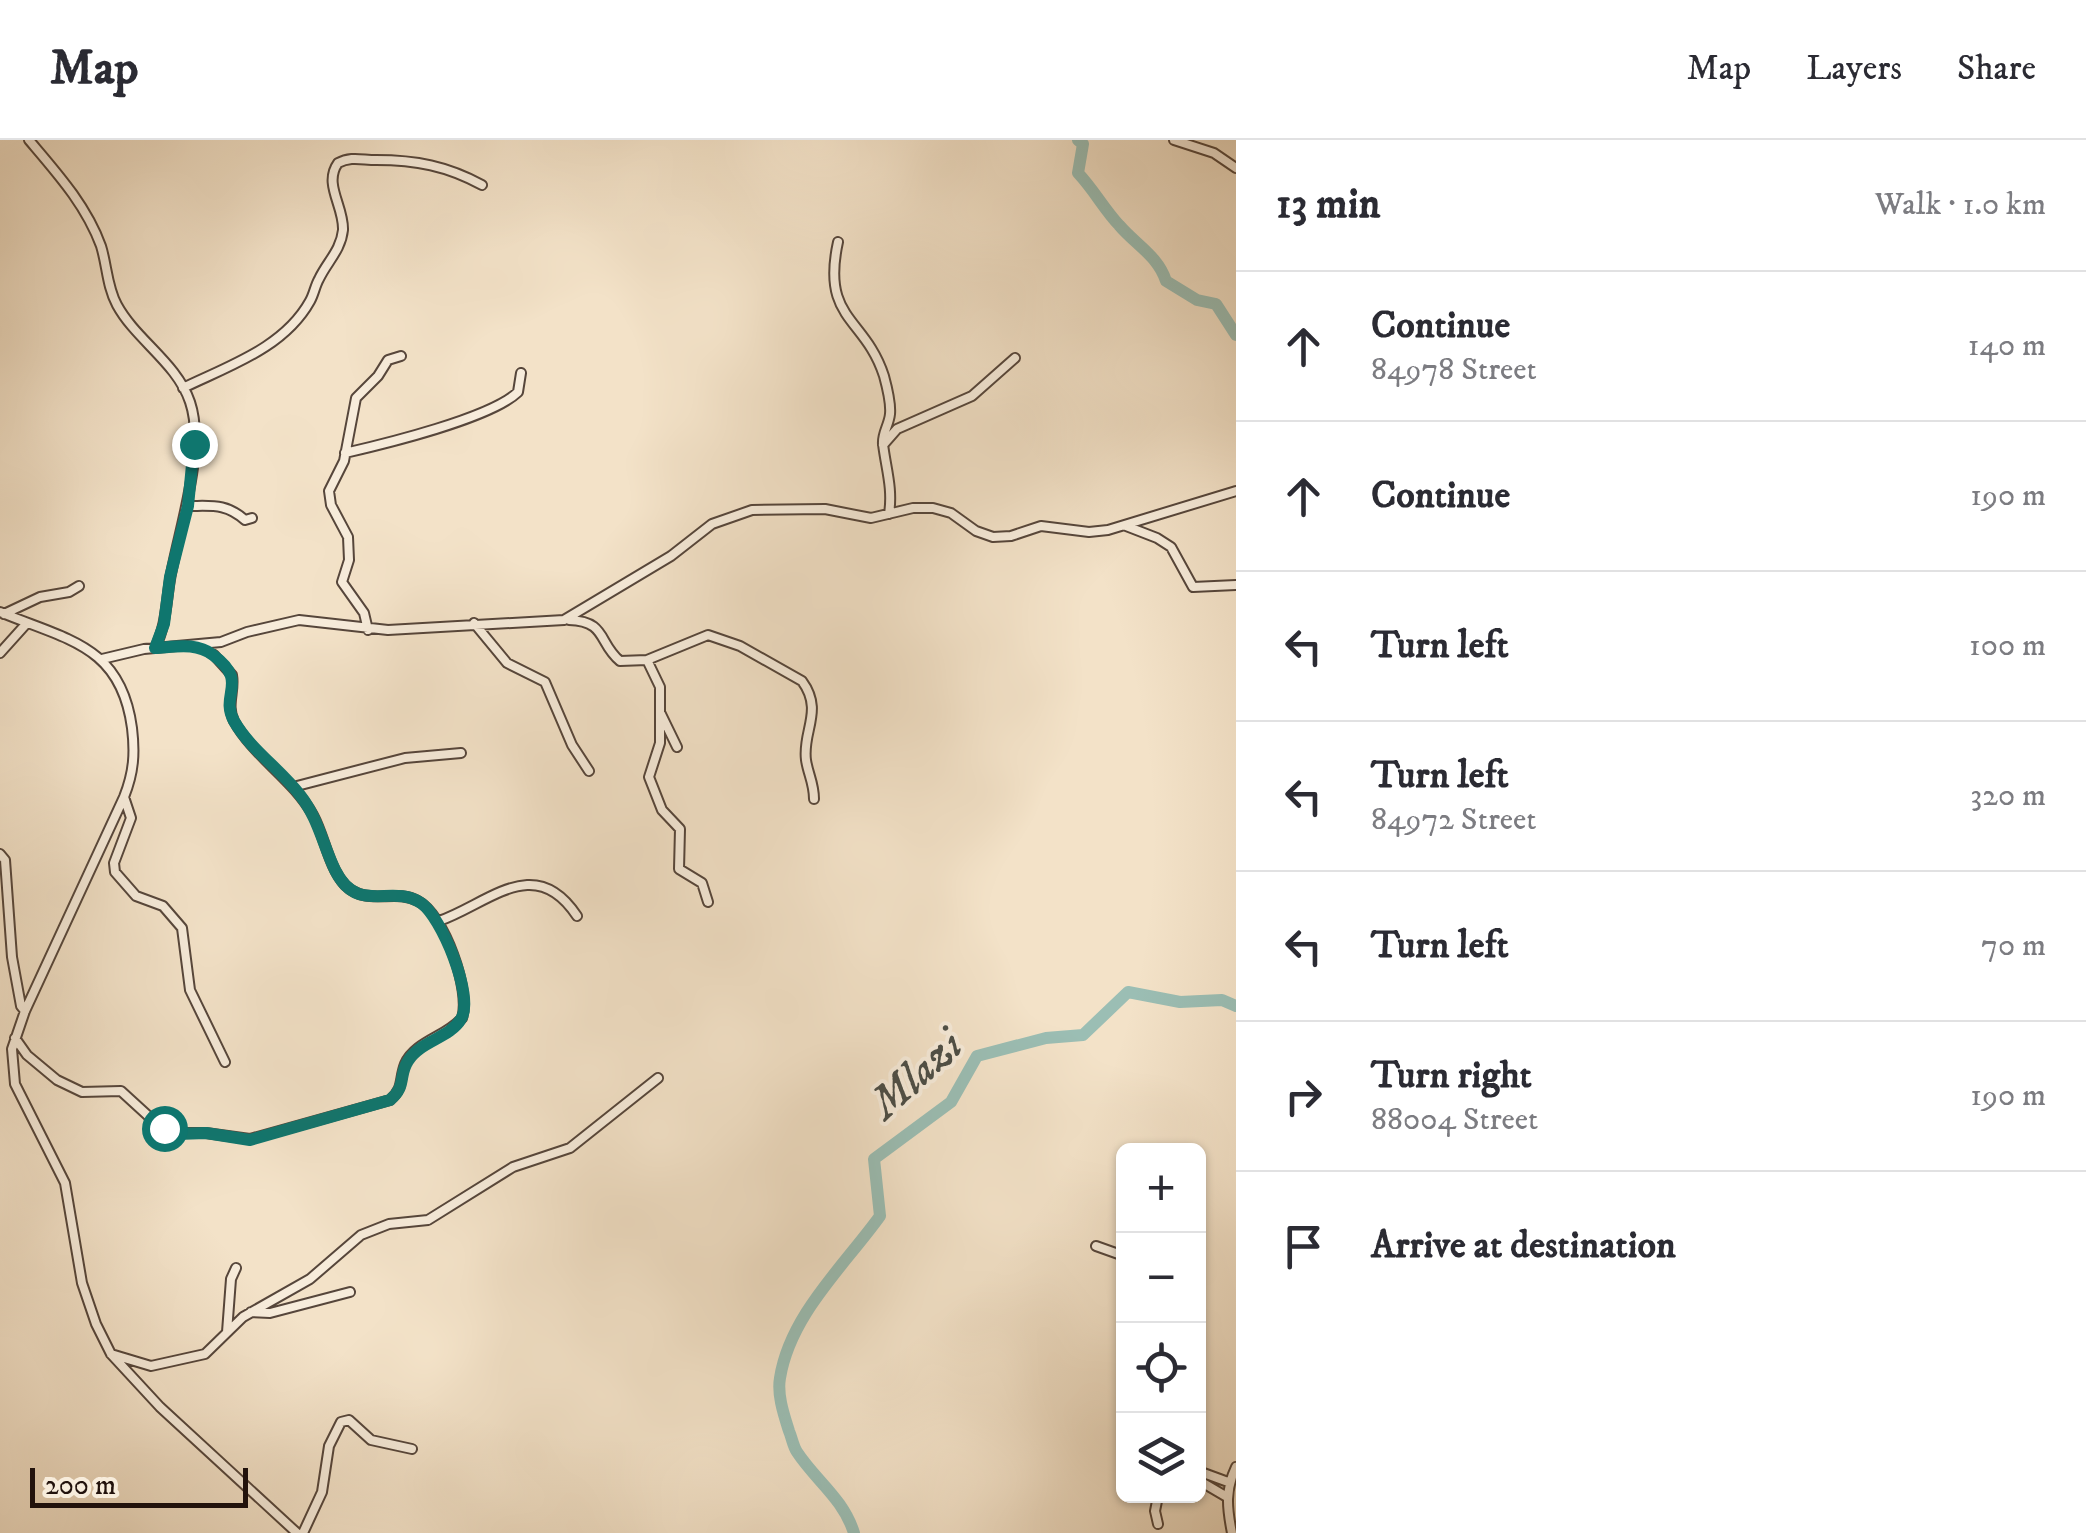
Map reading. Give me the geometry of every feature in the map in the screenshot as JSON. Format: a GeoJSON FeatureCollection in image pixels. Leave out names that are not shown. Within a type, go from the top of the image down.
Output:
{"type":"FeatureCollection","features":[{"type":"Feature","properties":{"kind":"street"},"geometry":{"type":"LineString","coordinates":[[28,140],[68,185],[87,217],[100,244],[119,309],[183,388],[194,422],[188,506],[170,577],[164,624],[155,648]]}},
{"type":"Feature","properties":{"kind":"street"},"geometry":{"type":"LineString","coordinates":[[1174,140],[1214,153],[1236,168]]}},
{"type":"Feature","properties":{"kind":"street"},"geometry":{"type":"LineString","coordinates":[[183,388],[221,372],[276,339],[304,310],[343,232],[331,179],[338,163],[351,158],[409,159],[459,173],[482,185]]}},
{"type":"Feature","properties":{"kind":"street"},"geometry":{"type":"LineString","coordinates":[[838,242],[833,266],[836,294],[852,327],[872,350],[884,378],[890,413],[883,445],[891,484],[889,514]]}},
{"type":"Feature","properties":{"kind":"street"},"geometry":{"type":"LineString","coordinates":[[368,630],[364,613],[342,582],[349,560],[348,537],[329,499],[329,491],[344,452],[358,393],[378,376],[388,360],[401,356]]}},
{"type":"Feature","properties":{"kind":"street"},"geometry":{"type":"LineString","coordinates":[[883,445],[897,430],[972,396],[1015,358]]}},
{"type":"Feature","properties":{"kind":"street"},"geometry":{"type":"LineString","coordinates":[[344,452],[387,443],[493,410],[518,392],[521,373]]}},
{"type":"Feature","properties":{"kind":"street"},"geometry":{"type":"LineString","coordinates":[[564,620],[671,556],[712,524],[752,510],[801,509],[871,518],[933,508],[993,537],[1011,536],[1041,526],[1098,532],[1236,490]]}},
{"type":"Feature","properties":{"kind":"street"},"geometry":{"type":"LineString","coordinates":[[188,506],[229,507],[245,520],[252,518]]}},
{"type":"Feature","properties":{"kind":"street"},"geometry":{"type":"LineString","coordinates":[[1126,526],[1158,538],[1171,548],[1193,586],[1236,585]]}},
{"type":"Feature","properties":{"kind":"street"},"geometry":{"type":"LineString","coordinates":[[2,613],[79,586]]}},
{"type":"Feature","properties":{"kind":"street"},"geometry":{"type":"LineString","coordinates":[[2,613],[102,659],[119,679],[130,716],[135,752],[132,776],[24,1011],[12,1050],[15,1084],[64,1184],[82,1282],[110,1354],[147,1394],[300,1533],[322,1492],[329,1446],[341,1422],[354,1424],[371,1440],[412,1449]]}},
{"type":"Feature","properties":{"kind":"street"},"geometry":{"type":"LineString","coordinates":[[102,659],[155,648],[200,646],[309,620],[368,630],[564,620],[592,624],[620,662],[647,660],[708,635],[740,646],[802,681],[808,690],[813,712],[806,758],[814,800]]}},
{"type":"Feature","properties":{"kind":"street"},"geometry":{"type":"LineString","coordinates":[[0,651],[26,623]]}},
{"type":"Feature","properties":{"kind":"street"},"geometry":{"type":"LineString","coordinates":[[474,623],[500,658],[537,676],[548,687],[572,745],[590,772]]}},
{"type":"Feature","properties":{"kind":"street"},"geometry":{"type":"LineString","coordinates":[[15,1038],[27,1055],[58,1080],[82,1092],[121,1092],[177,1134],[206,1133],[250,1140],[390,1100],[400,1092],[405,1065],[412,1056],[462,1018],[465,996],[439,921],[420,901],[368,897],[347,886],[337,874],[314,817],[293,787],[235,723],[229,703],[232,676],[214,655],[200,646]]}},
{"type":"Feature","properties":{"kind":"street"},"geometry":{"type":"LineString","coordinates":[[647,660],[660,687],[661,737],[649,771],[650,783],[665,815],[680,830],[679,870],[702,883],[708,902]]}},
{"type":"Feature","properties":{"kind":"street"},"geometry":{"type":"LineString","coordinates":[[660,712],[677,746]]}},
{"type":"Feature","properties":{"kind":"street"},"geometry":{"type":"LineString","coordinates":[[293,787],[406,758],[461,753]]}},
{"type":"Feature","properties":{"kind":"street"},"geometry":{"type":"LineString","coordinates":[[124,797],[131,818],[114,862],[115,872],[136,896],[164,906],[182,928],[190,990],[226,1062]]}},
{"type":"Feature","properties":{"kind":"street"},"geometry":{"type":"LineString","coordinates":[[0,854],[5,860],[15,977],[24,1011]]}},
{"type":"Feature","properties":{"kind":"street"},"geometry":{"type":"LineString","coordinates":[[439,921],[518,884],[558,894],[577,916]]}},
{"type":"Feature","properties":{"kind":"street"},"geometry":{"type":"LineString","coordinates":[[110,1354],[151,1366],[205,1354],[251,1312],[310,1279],[360,1236],[389,1224],[428,1220],[493,1178],[570,1148],[658,1078]]}},
{"type":"Feature","properties":{"kind":"street"},"geometry":{"type":"LineString","coordinates":[[1096,1246],[1116,1253]]}},
{"type":"Feature","properties":{"kind":"street"},"geometry":{"type":"LineString","coordinates":[[227,1332],[231,1280],[236,1268]]}},
{"type":"Feature","properties":{"kind":"street"},"geometry":{"type":"LineString","coordinates":[[251,1312],[270,1313],[350,1292]]}},
{"type":"Feature","properties":{"kind":"street"},"geometry":{"type":"LineString","coordinates":[[1232,1533],[1227,1498],[1228,1482],[1236,1466]]}},
{"type":"Feature","properties":{"kind":"street"},"geometry":{"type":"LineString","coordinates":[[1206,1475],[1228,1482]]}},
{"type":"Feature","properties":{"kind":"street"},"geometry":{"type":"LineString","coordinates":[[1206,1485],[1227,1498]]}},
{"type":"Feature","properties":{"kind":"street"},"geometry":{"type":"LineString","coordinates":[[1156,1503],[1158,1524]]}},
{"type":"Feature","properties":{"kind":"waterway","name":"Mlazi"},"geometry":{"type":"LineString","coordinates":[[1078,140],[1083,144],[1078,173],[1114,219],[1152,258],[1166,281],[1197,300],[1216,304],[1236,335]]}},
{"type":"Feature","properties":{"kind":"waterway","name":"Mlazi"},"geometry":{"type":"LineString","coordinates":[[854,1533],[836,1500],[796,1450],[779,1385],[786,1355],[807,1312],[880,1216],[874,1159],[951,1102],[977,1056],[1046,1038],[1083,1035],[1128,992],[1180,1002],[1222,1000],[1236,1006]]}},
{"type":"Feature","properties":{"kind":"route"},"geometry":{"type":"LineString","coordinates":[[164,1128],[177,1134],[206,1133],[250,1140],[390,1100],[400,1092],[405,1065],[412,1056],[457,1024],[466,1004],[439,921],[428,908],[410,898],[355,893],[337,874],[326,841],[306,804],[235,723],[229,703],[234,683],[226,666],[200,646],[155,648],[164,624],[170,577],[188,506],[194,444]]}}]}
